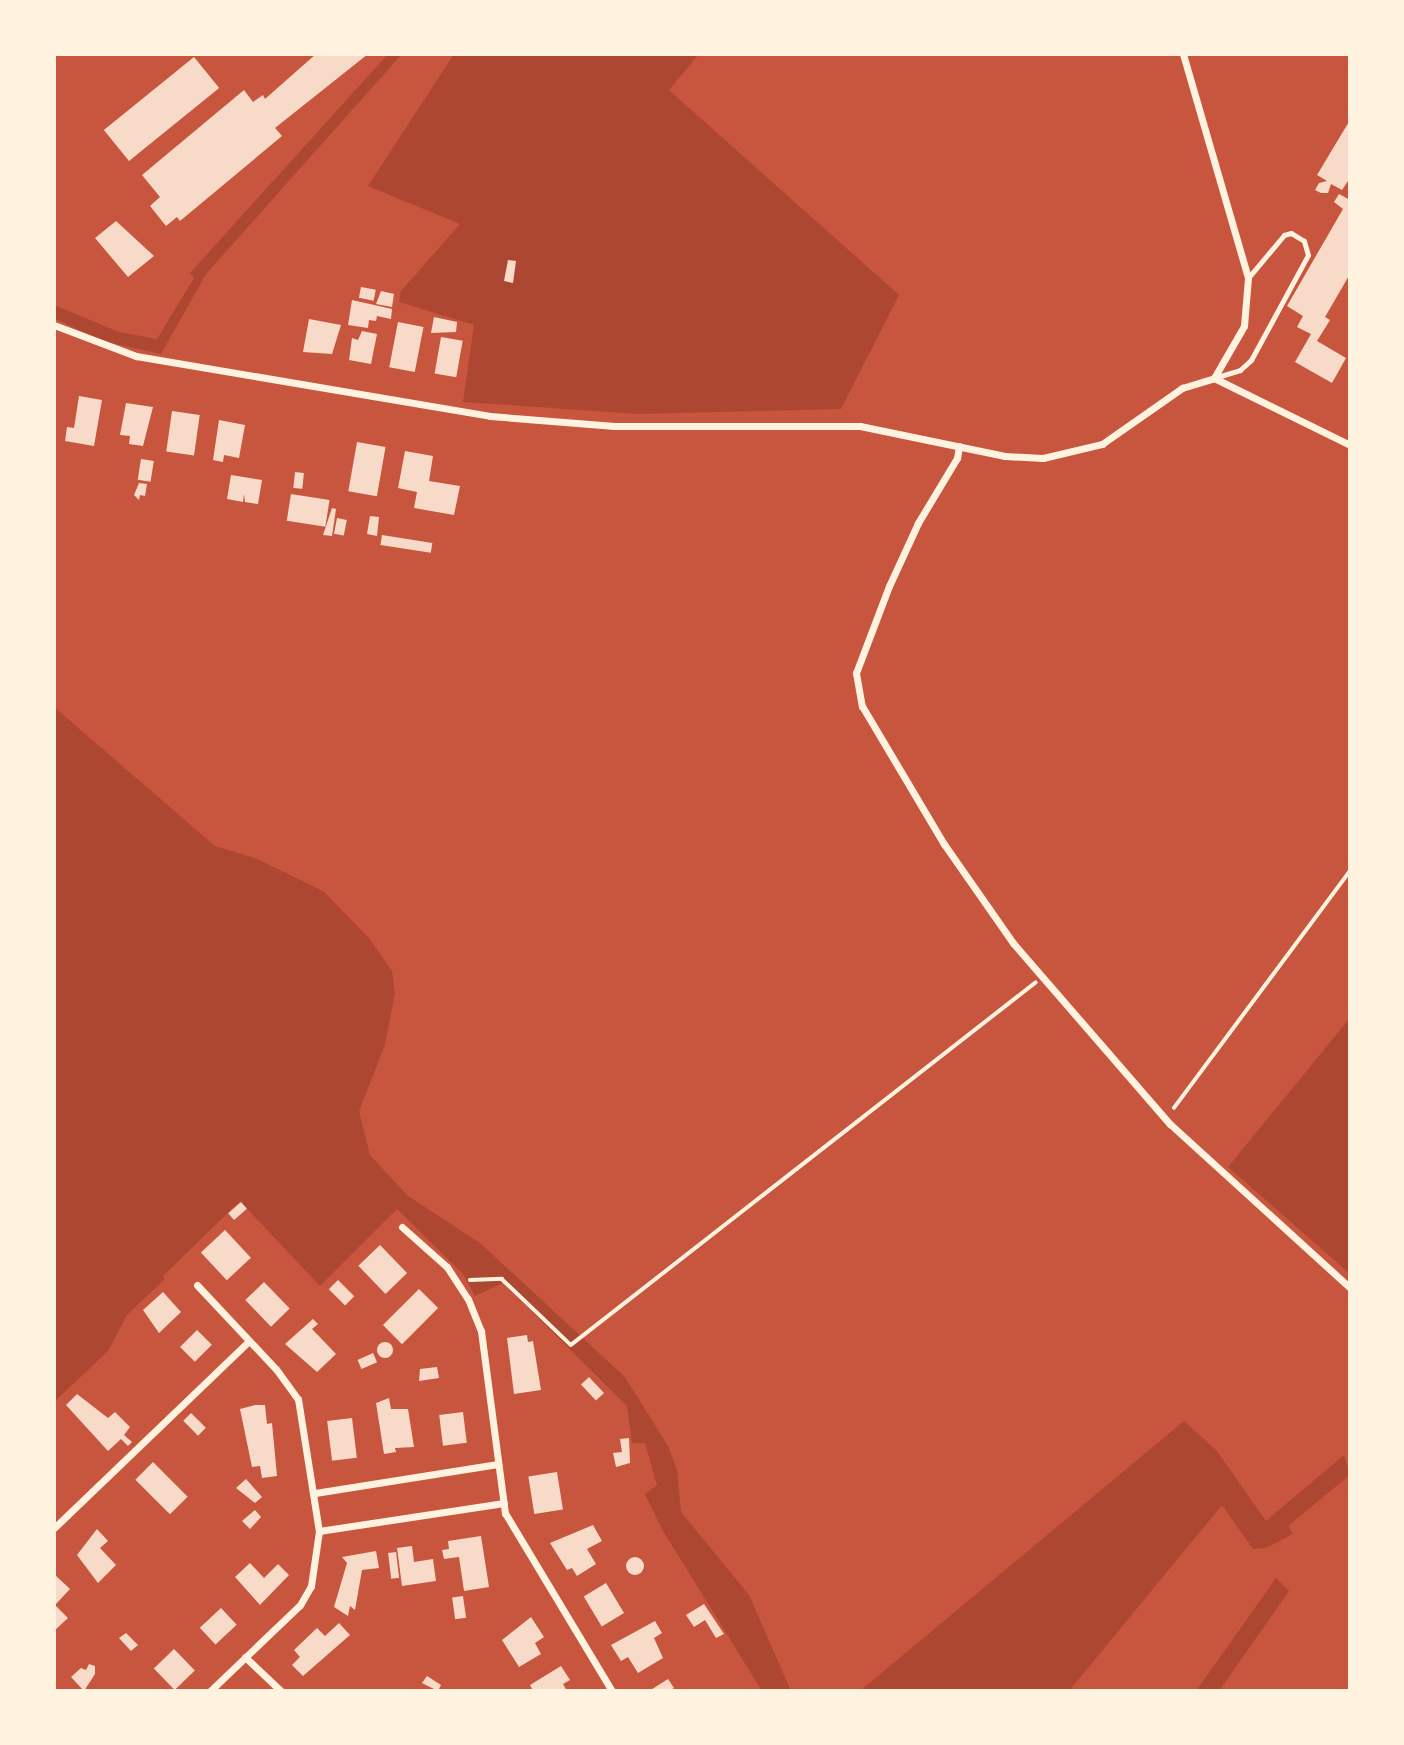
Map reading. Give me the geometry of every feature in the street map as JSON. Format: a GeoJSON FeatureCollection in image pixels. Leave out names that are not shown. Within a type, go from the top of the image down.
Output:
{"type":"FeatureCollection","features":[{"type":"Feature","properties":{"kind":"street"},"geometry":{"type":"LineString","coordinates":[[54,325],[136,356],[490,416],[615,426],[819,423],[860,426],[1005,456],[1077,453],[1115,436],[1182,388],[1214,378],[1244,326],[1248,278],[1182,54]]}},
{"type":"Feature","properties":{"kind":"street"},"geometry":{"type":"LineString","coordinates":[[1214,378],[1350,445]]}},
{"type":"Feature","properties":{"kind":"street"},"geometry":{"type":"LineString","coordinates":[[959,446],[957,458],[918,523],[889,586],[856,673],[862,706],[944,844],[1042,977],[1170,1124],[1350,1288]]}},
{"type":"Feature","properties":{"kind":"street"},"geometry":{"type":"LineString","coordinates":[[402,1227],[447,1267],[481,1331],[505,1513],[611,1691]]}},
{"type":"Feature","properties":{"kind":"street"},"geometry":{"type":"LineString","coordinates":[[197,1285],[298,1399],[319,1531],[311,1587],[300,1605],[210,1691]]}},
{"type":"Feature","properties":{"kind":"street"},"geometry":{"type":"LineString","coordinates":[[54,1528],[248,1342]]}},
{"type":"Feature","properties":{"kind":"street"},"geometry":{"type":"LineString","coordinates":[[315,1493],[498,1464]]}},
{"type":"Feature","properties":{"kind":"street"},"geometry":{"type":"LineString","coordinates":[[319,1531],[503,1503]]}},
{"type":"Feature","properties":{"kind":"street"},"geometry":{"type":"LineString","coordinates":[[245,1657],[281,1691]]}},
{"type":"Feature","properties":{"kind":"lane"},"geometry":{"type":"LineString","coordinates":[[1214,378],[1240,370],[1251,360],[1308,256],[1304,241],[1292,233],[1284,234],[1248,278]]}},
{"type":"Feature","properties":{"kind":"path"},"geometry":{"type":"LineString","coordinates":[[1174,1108],[1350,871]]}},
{"type":"Feature","properties":{"kind":"path"},"geometry":{"type":"LineString","coordinates":[[457,1284],[502,1279],[571,1345],[1042,977]]}},
{"type":"Feature","properties":{"kind":"shaded area"},"geometry":{"type":"Polygon","coordinates":[[[388,54],[402,54],[206,274],[161,354],[102,341],[54,318],[54,305],[119,332],[157,339],[194,278],[190,273],[388,54]]]}},
{"type":"Feature","properties":{"kind":"shaded area"},"geometry":{"type":"Polygon","coordinates":[[[454,54],[699,54],[669,90],[899,295],[841,409],[638,414],[463,402],[474,325],[399,302],[401,291],[460,224],[368,186],[454,54]]]}},
{"type":"Feature","properties":{"kind":"shaded area"},"geometry":{"type":"Polygon","coordinates":[[[54,707],[215,846],[255,858],[323,891],[369,938],[392,971],[395,993],[385,1045],[359,1111],[370,1155],[408,1196],[480,1243],[625,1377],[668,1446],[677,1469],[681,1512],[749,1595],[791,1691],[762,1691],[663,1531],[645,1494],[657,1485],[645,1443],[632,1443],[627,1406],[503,1283],[475,1296],[463,1274],[397,1209],[320,1286],[240,1201],[163,1276],[165,1279],[127,1315],[108,1351],[54,1402],[54,707]]]}},
{"type":"Feature","properties":{"kind":"shaded area"},"geometry":{"type":"Polygon","coordinates":[[[1350,1018],[1350,1274],[1228,1167],[1350,1018]]]}},
{"type":"Feature","properties":{"kind":"shaded area"},"geometry":{"type":"Polygon","coordinates":[[[1184,1421],[1217,1451],[1266,1521],[1344,1455],[1350,1475],[1288,1526],[1293,1534],[1266,1548],[1253,1549],[1222,1505],[1069,1691],[860,1691],[1184,1421]]]}},
{"type":"Feature","properties":{"kind":"shaded area"},"geometry":{"type":"Polygon","coordinates":[[[1276,1578],[1289,1591],[1219,1691],[1196,1691],[1276,1578]]]}},
{"type":"Feature","properties":{"kind":"building"},"geometry":{"type":"Polygon","coordinates":[[[316,54],[368,54],[275,128],[282,136],[180,221],[177,217],[166,226],[150,206],[160,197],[142,175],[244,90],[253,102],[263,95],[265,99],[316,54]]]}},
{"type":"Feature","properties":{"kind":"building"},"geometry":{"type":"Polygon","coordinates":[[[194,57],[219,88],[129,161],[104,130],[194,57]]]}},
{"type":"Feature","properties":{"kind":"building"},"geometry":{"type":"Polygon","coordinates":[[[1350,120],[1350,178],[1342,190],[1331,184],[1328,193],[1321,193],[1315,190],[1319,183],[1327,181],[1317,175],[1350,120]]]}},
{"type":"Feature","properties":{"kind":"building"},"geometry":{"type":"Polygon","coordinates":[[[1339,194],[1350,200],[1350,274],[1325,317],[1330,320],[1317,341],[1346,358],[1332,383],[1295,362],[1311,334],[1297,327],[1303,316],[1287,306],[1343,209],[1334,202],[1339,194]]]}},
{"type":"Feature","properties":{"kind":"building"},"geometry":{"type":"Polygon","coordinates":[[[116,221],[154,256],[128,277],[95,238],[116,221]]]}},
{"type":"Feature","properties":{"kind":"building"},"geometry":{"type":"Polygon","coordinates":[[[508,260],[516,261],[513,283],[504,281],[508,260]]]}},
{"type":"Feature","properties":{"kind":"building"},"geometry":{"type":"Polygon","coordinates":[[[361,287],[376,290],[374,301],[359,298],[361,287]]]}},
{"type":"Feature","properties":{"kind":"building"},"geometry":{"type":"Polygon","coordinates":[[[381,291],[394,294],[392,307],[376,304],[381,291]]]}},
{"type":"Feature","properties":{"kind":"building"},"geometry":{"type":"Polygon","coordinates":[[[352,300],[392,309],[391,319],[377,316],[376,321],[369,320],[368,328],[348,325],[352,300]]]}},
{"type":"Feature","properties":{"kind":"building"},"geometry":{"type":"Polygon","coordinates":[[[434,317],[457,322],[456,332],[431,333],[434,317]]]}},
{"type":"Feature","properties":{"kind":"building"},"geometry":{"type":"Polygon","coordinates":[[[309,319],[341,325],[332,354],[303,352],[309,319]]]}},
{"type":"Feature","properties":{"kind":"building"},"geometry":{"type":"Polygon","coordinates":[[[398,322],[424,327],[415,372],[389,367],[398,322]]]}},
{"type":"Feature","properties":{"kind":"building"},"geometry":{"type":"Polygon","coordinates":[[[362,331],[377,334],[371,364],[349,360],[352,338],[358,340],[362,331]]]}},
{"type":"Feature","properties":{"kind":"building"},"geometry":{"type":"Polygon","coordinates":[[[441,337],[463,341],[456,377],[435,373],[441,337]]]}},
{"type":"Feature","properties":{"kind":"building"},"geometry":{"type":"Polygon","coordinates":[[[79,396],[102,400],[94,446],[65,441],[67,427],[74,428],[79,396]]]}},
{"type":"Feature","properties":{"kind":"building"},"geometry":{"type":"Polygon","coordinates":[[[126,403],[153,407],[143,446],[129,444],[130,436],[120,435],[126,403]]]}},
{"type":"Feature","properties":{"kind":"building"},"geometry":{"type":"Polygon","coordinates":[[[172,411],[200,415],[194,455],[166,452],[172,411]]]}},
{"type":"Feature","properties":{"kind":"building"},"geometry":{"type":"Polygon","coordinates":[[[219,420],[245,425],[239,458],[224,455],[223,462],[213,460],[219,420]]]}},
{"type":"Feature","properties":{"kind":"building"},"geometry":{"type":"Polygon","coordinates":[[[357,442],[386,447],[377,496],[348,491],[357,442]]]}},
{"type":"Feature","properties":{"kind":"building"},"geometry":{"type":"Polygon","coordinates":[[[405,451],[433,456],[429,481],[460,486],[454,515],[414,508],[417,492],[398,488],[405,451]]]}},
{"type":"Feature","properties":{"kind":"building"},"geometry":{"type":"Polygon","coordinates":[[[141,459],[154,461],[151,482],[138,480],[141,459]]]}},
{"type":"Feature","properties":{"kind":"building"},"geometry":{"type":"Polygon","coordinates":[[[295,472],[304,473],[302,489],[293,488],[295,472]]]}},
{"type":"Feature","properties":{"kind":"building"},"geometry":{"type":"Polygon","coordinates":[[[231,475],[262,480],[258,504],[245,502],[244,494],[243,502],[227,499],[231,475]]]}},
{"type":"Feature","properties":{"kind":"building"},"geometry":{"type":"Polygon","coordinates":[[[139,483],[147,484],[145,496],[140,495],[139,500],[134,495],[139,483]]]}},
{"type":"Feature","properties":{"kind":"building"},"geometry":{"type":"Polygon","coordinates":[[[291,494],[330,500],[325,527],[287,521],[291,494]]]}},
{"type":"Feature","properties":{"kind":"building"},"geometry":{"type":"Polygon","coordinates":[[[332,508],[336,509],[332,536],[323,535],[332,508]]]}},
{"type":"Feature","properties":{"kind":"building"},"geometry":{"type":"Polygon","coordinates":[[[370,516],[379,517],[377,536],[367,534],[370,516]]]}},
{"type":"Feature","properties":{"kind":"building"},"geometry":{"type":"Polygon","coordinates":[[[337,518],[347,520],[344,536],[334,534],[337,518]]]}},
{"type":"Feature","properties":{"kind":"building"},"geometry":{"type":"Polygon","coordinates":[[[382,535],[432,543],[431,553],[380,545],[382,535]]]}},
{"type":"Feature","properties":{"kind":"building"},"geometry":{"type":"Polygon","coordinates":[[[241,1202],[247,1209],[234,1220],[228,1213],[241,1202]]]}},
{"type":"Feature","properties":{"kind":"building"},"geometry":{"type":"Polygon","coordinates":[[[225,1230],[251,1258],[227,1280],[201,1253],[225,1230]]]}},
{"type":"Feature","properties":{"kind":"building"},"geometry":{"type":"Polygon","coordinates":[[[380,1245],[407,1273],[386,1294],[358,1266],[380,1245]]]}},
{"type":"Feature","properties":{"kind":"building"},"geometry":{"type":"Polygon","coordinates":[[[338,1280],[354,1296],[345,1305],[329,1289],[338,1280]]]}},
{"type":"Feature","properties":{"kind":"building"},"geometry":{"type":"Polygon","coordinates":[[[264,1282],[290,1309],[271,1327],[245,1300],[264,1282]]]}},
{"type":"Feature","properties":{"kind":"building"},"geometry":{"type":"Polygon","coordinates":[[[419,1289],[438,1308],[402,1344],[383,1325],[419,1289]]]}},
{"type":"Feature","properties":{"kind":"building"},"geometry":{"type":"Polygon","coordinates":[[[163,1292],[181,1312],[159,1333],[143,1310],[163,1292]]]}},
{"type":"Feature","properties":{"kind":"building"},"geometry":{"type":"Polygon","coordinates":[[[313,1319],[318,1324],[312,1329],[336,1354],[317,1372],[285,1344],[313,1319]]]}},
{"type":"Feature","properties":{"kind":"building"},"geometry":{"type":"Polygon","coordinates":[[[197,1330],[212,1345],[195,1362],[180,1347],[197,1330]]]}},
{"type":"Feature","properties":{"kind":"building"},"geometry":{"type":"Polygon","coordinates":[[[527,1335],[528,1342],[533,1341],[541,1390],[514,1394],[507,1338],[527,1335]]]}},
{"type":"Feature","properties":{"kind":"building"},"geometry":{"type":"Polygon","coordinates":[[[385,1342],[393,1350],[385,1358],[377,1350],[385,1342]]]}},
{"type":"Feature","properties":{"kind":"building"},"geometry":{"type":"Polygon","coordinates":[[[373,1353],[377,1362],[362,1369],[357,1360],[373,1353]]]}},
{"type":"Feature","properties":{"kind":"building"},"geometry":{"type":"Polygon","coordinates":[[[437,1367],[439,1378],[419,1381],[420,1369],[437,1367]]]}},
{"type":"Feature","properties":{"kind":"building"},"geometry":{"type":"Polygon","coordinates":[[[589,1377],[604,1393],[596,1401],[581,1385],[589,1377]]]}},
{"type":"Feature","properties":{"kind":"building"},"geometry":{"type":"Polygon","coordinates":[[[77,1394],[108,1418],[115,1412],[130,1427],[124,1435],[132,1442],[128,1446],[121,1439],[108,1451],[66,1405],[77,1394]]]}},
{"type":"Feature","properties":{"kind":"building"},"geometry":{"type":"Polygon","coordinates":[[[389,1398],[391,1409],[408,1409],[414,1447],[395,1448],[396,1452],[384,1454],[376,1403],[389,1398]]]}},
{"type":"Feature","properties":{"kind":"building"},"geometry":{"type":"Polygon","coordinates":[[[265,1405],[267,1424],[272,1423],[277,1476],[262,1478],[260,1466],[252,1467],[240,1409],[265,1405]]]}},
{"type":"Feature","properties":{"kind":"building"},"geometry":{"type":"Polygon","coordinates":[[[463,1412],[467,1443],[443,1446],[439,1415],[463,1412]]]}},
{"type":"Feature","properties":{"kind":"building"},"geometry":{"type":"Polygon","coordinates":[[[191,1413],[206,1428],[198,1436],[183,1421],[191,1413]]]}},
{"type":"Feature","properties":{"kind":"building"},"geometry":{"type":"Polygon","coordinates":[[[352,1418],[357,1458],[332,1461],[327,1421],[352,1418]]]}},
{"type":"Feature","properties":{"kind":"building"},"geometry":{"type":"Polygon","coordinates":[[[629,1438],[630,1463],[616,1467],[613,1453],[622,1452],[620,1439],[629,1438]]]}},
{"type":"Feature","properties":{"kind":"building"},"geometry":{"type":"Polygon","coordinates":[[[153,1462],[188,1497],[170,1514],[135,1480],[153,1462]]]}},
{"type":"Feature","properties":{"kind":"building"},"geometry":{"type":"Polygon","coordinates":[[[557,1472],[563,1510],[534,1514],[528,1477],[557,1472]]]}},
{"type":"Feature","properties":{"kind":"building"},"geometry":{"type":"Polygon","coordinates":[[[246,1479],[262,1497],[255,1503],[236,1488],[246,1479]]]}},
{"type":"Feature","properties":{"kind":"building"},"geometry":{"type":"Polygon","coordinates":[[[255,1510],[261,1517],[250,1529],[242,1521],[255,1510]]]}},
{"type":"Feature","properties":{"kind":"building"},"geometry":{"type":"Polygon","coordinates":[[[593,1525],[602,1541],[587,1549],[596,1564],[577,1576],[572,1568],[567,1570],[550,1543],[593,1525]]]}},
{"type":"Feature","properties":{"kind":"building"},"geometry":{"type":"Polygon","coordinates":[[[97,1529],[108,1541],[100,1548],[116,1565],[98,1583],[77,1555],[97,1529]]]}},
{"type":"Feature","properties":{"kind":"building"},"geometry":{"type":"Polygon","coordinates":[[[481,1536],[489,1587],[464,1591],[459,1557],[444,1559],[442,1550],[449,1549],[448,1541],[481,1536]]]}},
{"type":"Feature","properties":{"kind":"building"},"geometry":{"type":"Polygon","coordinates":[[[412,1546],[414,1562],[433,1559],[436,1581],[402,1586],[397,1548],[412,1546]]]}},
{"type":"Feature","properties":{"kind":"building"},"geometry":{"type":"Polygon","coordinates":[[[376,1551],[379,1568],[362,1570],[355,1610],[350,1606],[348,1616],[334,1607],[347,1563],[342,1557],[376,1551]]]}},
{"type":"Feature","properties":{"kind":"building"},"geometry":{"type":"Polygon","coordinates":[[[396,1552],[399,1578],[391,1579],[388,1553],[396,1552]]]}},
{"type":"Feature","properties":{"kind":"building"},"geometry":{"type":"Polygon","coordinates":[[[635,1557],[641,1560],[644,1566],[641,1572],[635,1575],[629,1572],[626,1566],[629,1560],[635,1557]]]}},
{"type":"Feature","properties":{"kind":"building"},"geometry":{"type":"Polygon","coordinates":[[[250,1563],[264,1578],[278,1564],[289,1575],[260,1605],[235,1577],[250,1563]]]}},
{"type":"Feature","properties":{"kind":"building"},"geometry":{"type":"Polygon","coordinates":[[[54,1574],[70,1589],[55,1605],[68,1618],[54,1631],[54,1574]]]}},
{"type":"Feature","properties":{"kind":"building"},"geometry":{"type":"Polygon","coordinates":[[[606,1583],[624,1613],[602,1626],[584,1596],[606,1583]]]}},
{"type":"Feature","properties":{"kind":"building"},"geometry":{"type":"Polygon","coordinates":[[[463,1596],[466,1618],[455,1619],[452,1598],[463,1596]]]}},
{"type":"Feature","properties":{"kind":"building"},"geometry":{"type":"Polygon","coordinates":[[[704,1604],[724,1634],[716,1638],[705,1620],[694,1627],[686,1615],[704,1604]]]}},
{"type":"Feature","properties":{"kind":"building"},"geometry":{"type":"Polygon","coordinates":[[[221,1608],[237,1625],[215,1645],[200,1628],[221,1608]]]}},
{"type":"Feature","properties":{"kind":"building"},"geometry":{"type":"Polygon","coordinates":[[[531,1617],[544,1637],[535,1643],[541,1654],[519,1667],[502,1640],[531,1617]]]}},
{"type":"Feature","properties":{"kind":"building"},"geometry":{"type":"Polygon","coordinates":[[[655,1621],[662,1633],[654,1638],[663,1658],[638,1673],[628,1657],[621,1661],[611,1645],[655,1621]]]}},
{"type":"Feature","properties":{"kind":"building"},"geometry":{"type":"Polygon","coordinates":[[[339,1623],[350,1635],[303,1676],[292,1665],[300,1657],[294,1650],[317,1628],[325,1636],[339,1623]]]}},
{"type":"Feature","properties":{"kind":"building"},"geometry":{"type":"Polygon","coordinates":[[[126,1633],[138,1645],[131,1651],[119,1638],[126,1633]]]}},
{"type":"Feature","properties":{"kind":"building"},"geometry":{"type":"Polygon","coordinates":[[[174,1649],[195,1671],[175,1690],[154,1668],[174,1649]]]}},
{"type":"Feature","properties":{"kind":"building"},"geometry":{"type":"Polygon","coordinates":[[[89,1664],[95,1666],[95,1674],[84,1691],[71,1677],[81,1668],[86,1670],[89,1664]]]}},
{"type":"Feature","properties":{"kind":"building"},"geometry":{"type":"Polygon","coordinates":[[[561,1666],[570,1680],[563,1684],[567,1691],[533,1691],[530,1685],[561,1666]]]}},
{"type":"Feature","properties":{"kind":"building"},"geometry":{"type":"Polygon","coordinates":[[[427,1676],[441,1685],[438,1691],[422,1683],[427,1676]]]}},
{"type":"Feature","properties":{"kind":"building"},"geometry":{"type":"Polygon","coordinates":[[[668,1679],[674,1688],[669,1691],[649,1691],[668,1679]]]}}]}
